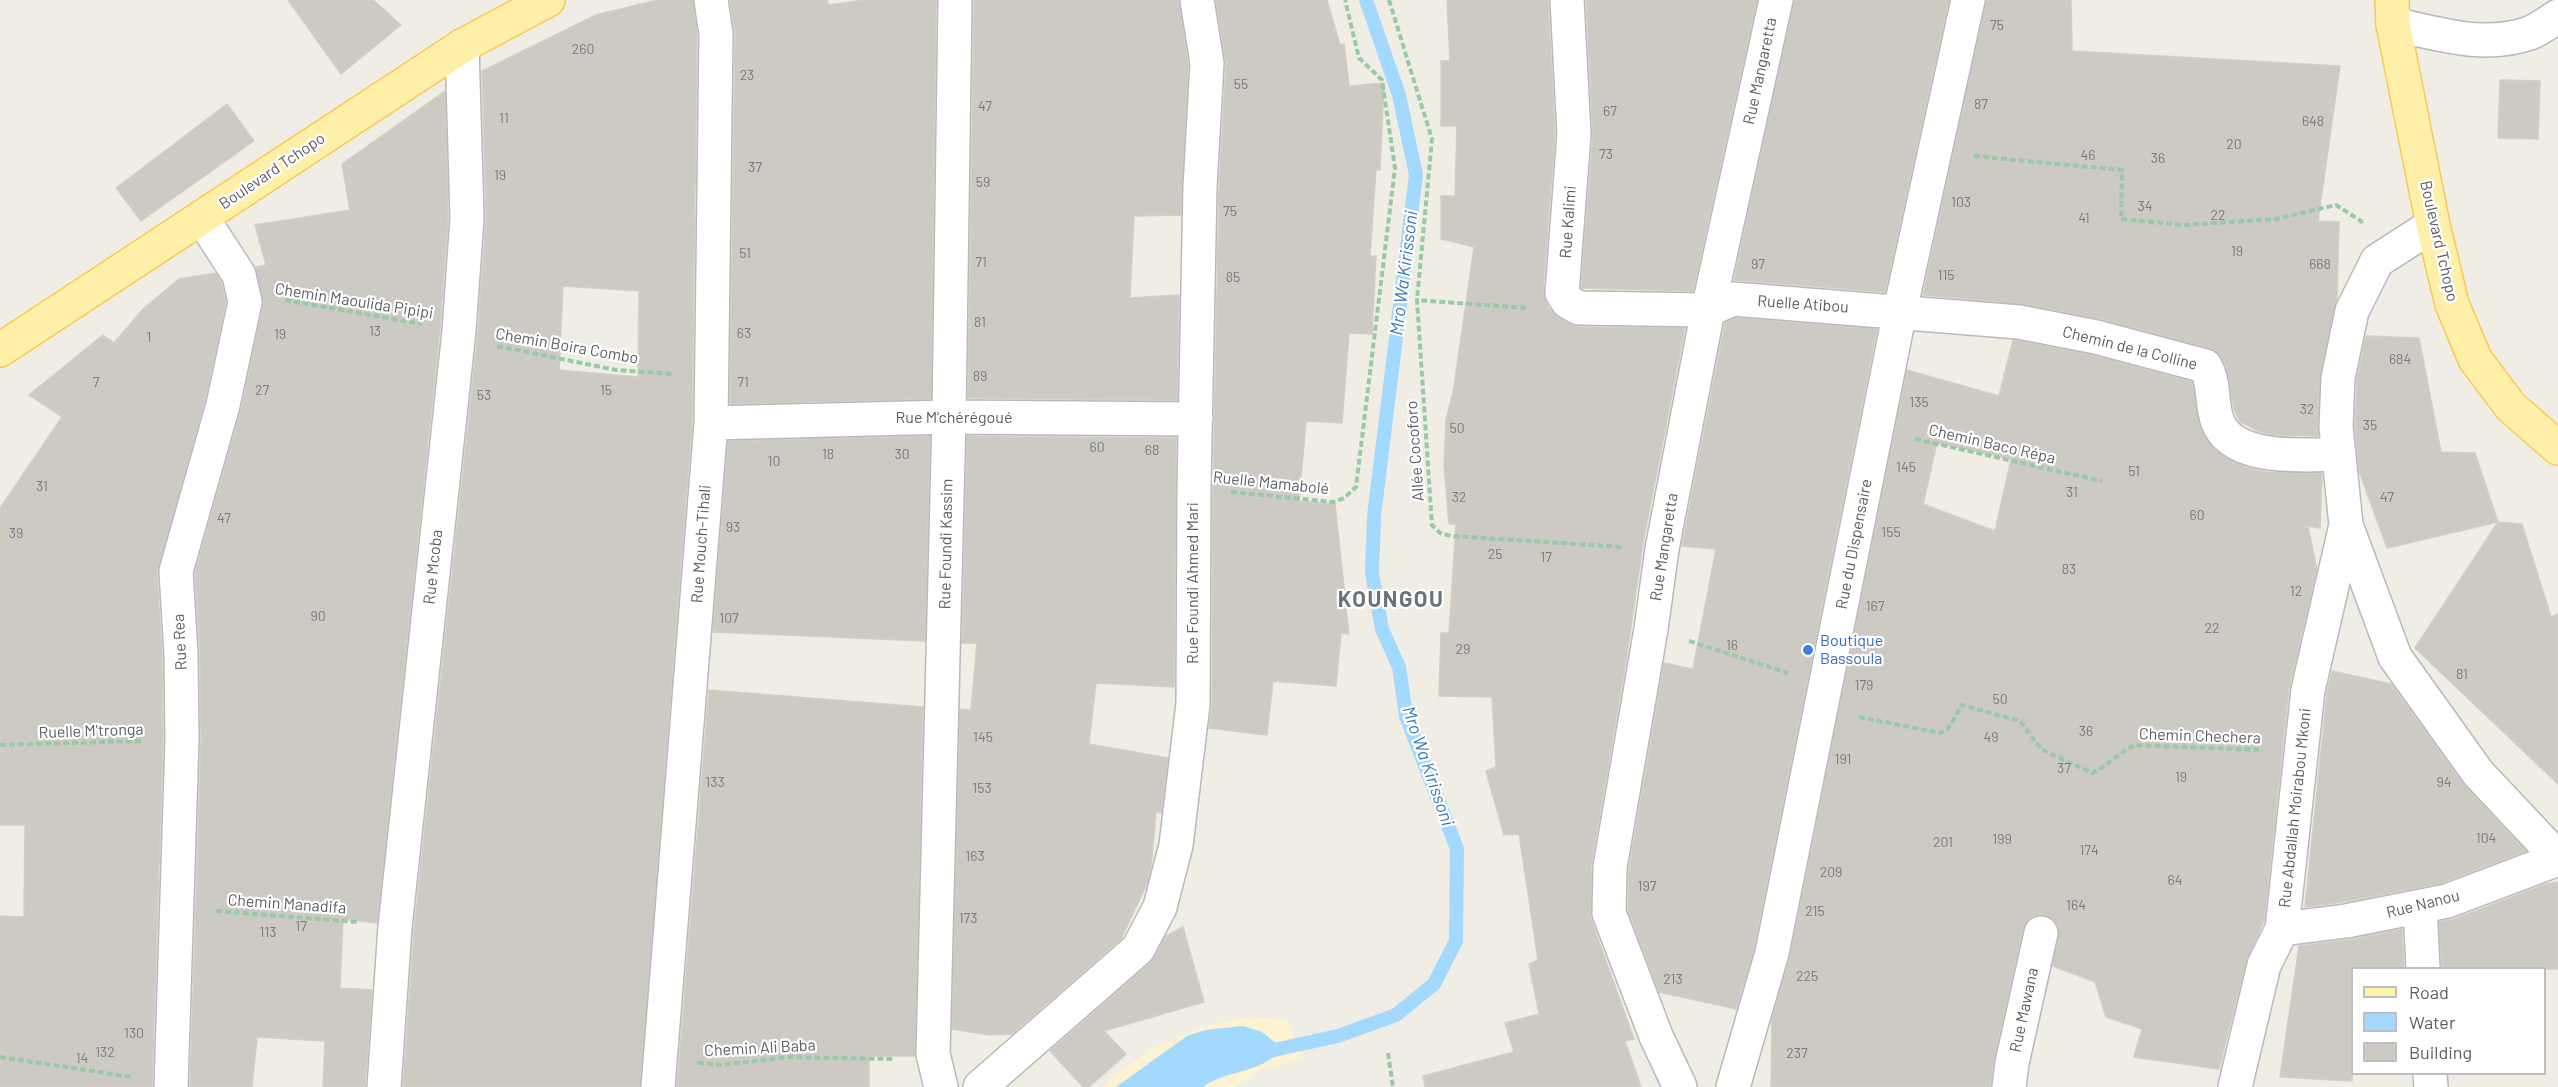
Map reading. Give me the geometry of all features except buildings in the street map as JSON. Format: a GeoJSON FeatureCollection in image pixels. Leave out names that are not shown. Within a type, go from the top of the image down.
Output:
{"type":"FeatureCollection","features":[{"type":"Feature","properties":{"kind":"main road","name":"Boulevard Tchopo"},"geometry":{"type":"LineString","coordinates":[[0,350],[462,46],[548,0]]}},
{"type":"Feature","properties":{"kind":"main road","name":"Boulevard Tchopo"},"geometry":{"type":"LineString","coordinates":[[2393,12],[2433,225],[2452,304],[2475,359],[2511,407],[2558,448]]}},
{"type":"Feature","properties":{"kind":"street","name":"Rue Mouch-Tihali"},"geometry":{"type":"LineString","coordinates":[[659,1074],[711,423],[716,34],[711,0]]}},
{"type":"Feature","properties":{"kind":"street","name":"Rue Foundi Kassim"},"geometry":{"type":"LineString","coordinates":[[941,1087],[933,1054],[949,417],[955,0]]}},
{"type":"Feature","properties":{"kind":"street","name":"Rue Foundi Ahmed Mari"},"geometry":{"type":"LineString","coordinates":[[980,1087],[1138,949],[1160,907],[1176,845],[1193,705],[1194,488],[1200,187],[1207,63],[1197,0]]}},
{"type":"Feature","properties":{"kind":"street","name":"Rue Kalimi"},"geometry":{"type":"LineString","coordinates":[[1562,293],[1574,134],[1567,0]]}},
{"type":"Feature","properties":{"kind":"street","name":"Rue Mangaretta"},"geometry":{"type":"LineString","coordinates":[[1680,1087],[1656,1036],[1609,913],[1610,867],[1651,629],[1662,549],[1708,310],[1776,0]]}},
{"type":"Feature","properties":{"kind":"street","name":"Rue du Dispensaire"},"geometry":{"type":"LineString","coordinates":[[1733,1087],[1772,953],[1900,311],[1968,0]]}},
{"type":"Feature","properties":{"kind":"street"},"geometry":{"type":"LineString","coordinates":[[2393,12],[2459,39],[2495,41],[2531,32],[2558,16]]}},
{"type":"Feature","properties":{"kind":"street","name":"Rue Mcoba"},"geometry":{"type":"LineString","coordinates":[[384,1087],[394,927],[459,331],[467,219],[462,46]]}},
{"type":"Feature","properties":{"kind":"street","name":"Rue Rea"},"geometry":{"type":"LineString","coordinates":[[171,1085],[182,740],[181,655],[176,571],[223,405],[245,302],[239,275],[202,218]]}},
{"type":"Feature","properties":{"kind":"street"},"geometry":{"type":"LineString","coordinates":[[2433,225],[2377,261],[2352,311],[2338,378],[2336,427],[2346,525],[2395,657],[2478,773],[2558,859]]}},
{"type":"Feature","properties":{"kind":"street"},"geometry":{"type":"LineString","coordinates":[[1562,293],[1568,302],[1580,308],[1708,310]]}},
{"type":"Feature","properties":{"kind":"street","name":"Ruelle Atibou"},"geometry":{"type":"LineString","coordinates":[[1708,310],[1733,299],[1900,311]]}},
{"type":"Feature","properties":{"kind":"street","name":"Chemin de la Colline"},"geometry":{"type":"LineString","coordinates":[[1900,311],[2019,322],[2096,337],[2205,366],[2210,374],[2213,408],[2221,431],[2233,440],[2263,453],[2292,456],[2339,454]]}},
{"type":"Feature","properties":{"kind":"street","name":"Rue M'chérégoué"},"geometry":{"type":"LineString","coordinates":[[711,423],[949,417],[1196,419]]}},
{"type":"Feature","properties":{"kind":"street","name":"Rue Abdallah Moirabou Mkoni"},"geometry":{"type":"LineString","coordinates":[[2235,1087],[2264,965],[2282,929],[2308,690],[2346,525]]}},
{"type":"Feature","properties":{"kind":"street","name":"Rue Nanou"},"geometry":{"type":"LineString","coordinates":[[2282,929],[2346,921],[2447,902],[2558,859]]}},
{"type":"Feature","properties":{"kind":"street"},"geometry":{"type":"LineString","coordinates":[[2420,907],[2424,967]]}},
{"type":"Feature","properties":{"kind":"street","name":"Rue Mawana"},"geometry":{"type":"LineString","coordinates":[[2009,1087],[2012,1063],[2041,933]]}},
{"type":"Feature","properties":{"kind":"path","name":"Ruelle Mamabolé"},"geometry":{"type":"LineString","coordinates":[[1194,488],[1333,502],[1344,498],[1356,487],[1395,168],[1382,80],[1359,58],[1345,0]]}},
{"type":"Feature","properties":{"kind":"path"},"geometry":{"type":"LineString","coordinates":[[1389,0],[1432,139],[1417,300],[1557,310],[1562,293]]}},
{"type":"Feature","properties":{"kind":"path"},"geometry":{"type":"LineString","coordinates":[[1936,152],[2122,170],[2121,219],[2184,225],[2276,219],[2336,205],[2361,221],[2377,261]]}},
{"type":"Feature","properties":{"kind":"path","name":"Chemin Maoulida Pipipi"},"geometry":{"type":"LineString","coordinates":[[245,302],[277,299],[459,331]]}},
{"type":"Feature","properties":{"kind":"path","name":"Allée Cocoforo"},"geometry":{"type":"LineString","coordinates":[[1417,300],[1432,525],[1440,533],[1451,536],[1662,549]]}},
{"type":"Feature","properties":{"kind":"path","name":"Chemin Boira Combo"},"geometry":{"type":"LineString","coordinates":[[459,331],[472,340],[616,370],[710,377]]}},
{"type":"Feature","properties":{"kind":"path","name":"Chemin Baco Répa"},"geometry":{"type":"LineString","coordinates":[[1876,432],[1896,434],[2102,481]]}},
{"type":"Feature","properties":{"kind":"path"},"geometry":{"type":"LineString","coordinates":[[1651,629],[1824,696]]}},
{"type":"Feature","properties":{"kind":"path","name":"Chemin Chechera"},"geometry":{"type":"LineString","coordinates":[[1824,696],[1911,729],[1940,733],[1948,729],[1962,705],[2020,721],[2041,749],[2092,774],[2102,769],[2118,753],[2134,744],[2302,751]]}},
{"type":"Feature","properties":{"kind":"path","name":"Ruelle M'tronga"},"geometry":{"type":"LineString","coordinates":[[0,746],[182,740]]}},
{"type":"Feature","properties":{"kind":"path","name":"Chemin Manadifa"},"geometry":{"type":"LineString","coordinates":[[178,907],[251,915],[343,920],[394,927]]}},
{"type":"Feature","properties":{"kind":"path"},"geometry":{"type":"LineString","coordinates":[[1388,1053],[1393,1087]]}},
{"type":"Feature","properties":{"kind":"path","name":"Chemin Ali Baba"},"geometry":{"type":"LineString","coordinates":[[659,1074],[788,1057],[905,1059],[933,1054]]}},
{"type":"Feature","properties":{"kind":"path"},"geometry":{"type":"LineString","coordinates":[[0,1057],[171,1085]]}},
{"type":"Feature","properties":{"kind":"sand"},"geometry":{"type":"Polygon","coordinates":[[[1250,1017],[1288,1020],[1303,1058],[1264,1069],[1234,1087],[1101,1087],[1149,1050],[1205,1026],[1250,1017]]]}},
{"type":"Feature","properties":{"kind":"water"},"geometry":{"type":"Polygon","coordinates":[[[1243,1026],[1262,1032],[1277,1044],[1278,1053],[1261,1065],[1221,1077],[1203,1087],[1116,1087],[1187,1036],[1205,1030],[1243,1026]]]}},
{"type":"Feature","properties":{"kind":"waterway","name":"Mro Wa Kirissoni"},"geometry":{"type":"LineString","coordinates":[[1260,1053],[1338,1036],[1396,1015],[1434,984],[1456,941],[1457,849],[1406,716],[1399,667],[1382,629],[1372,573],[1374,516],[1416,175],[1399,95],[1366,0]]}},
{"type":"Feature","properties":{"kind":"place","name":"Boutique Bassoula"},"geometry":{"type":"Point","coordinates":[1808,650]}},
{"type":"Feature","properties":{"kind":"district","name":"KOUNGOU"},"geometry":{"type":"Point","coordinates":[1391,600]}}]}
